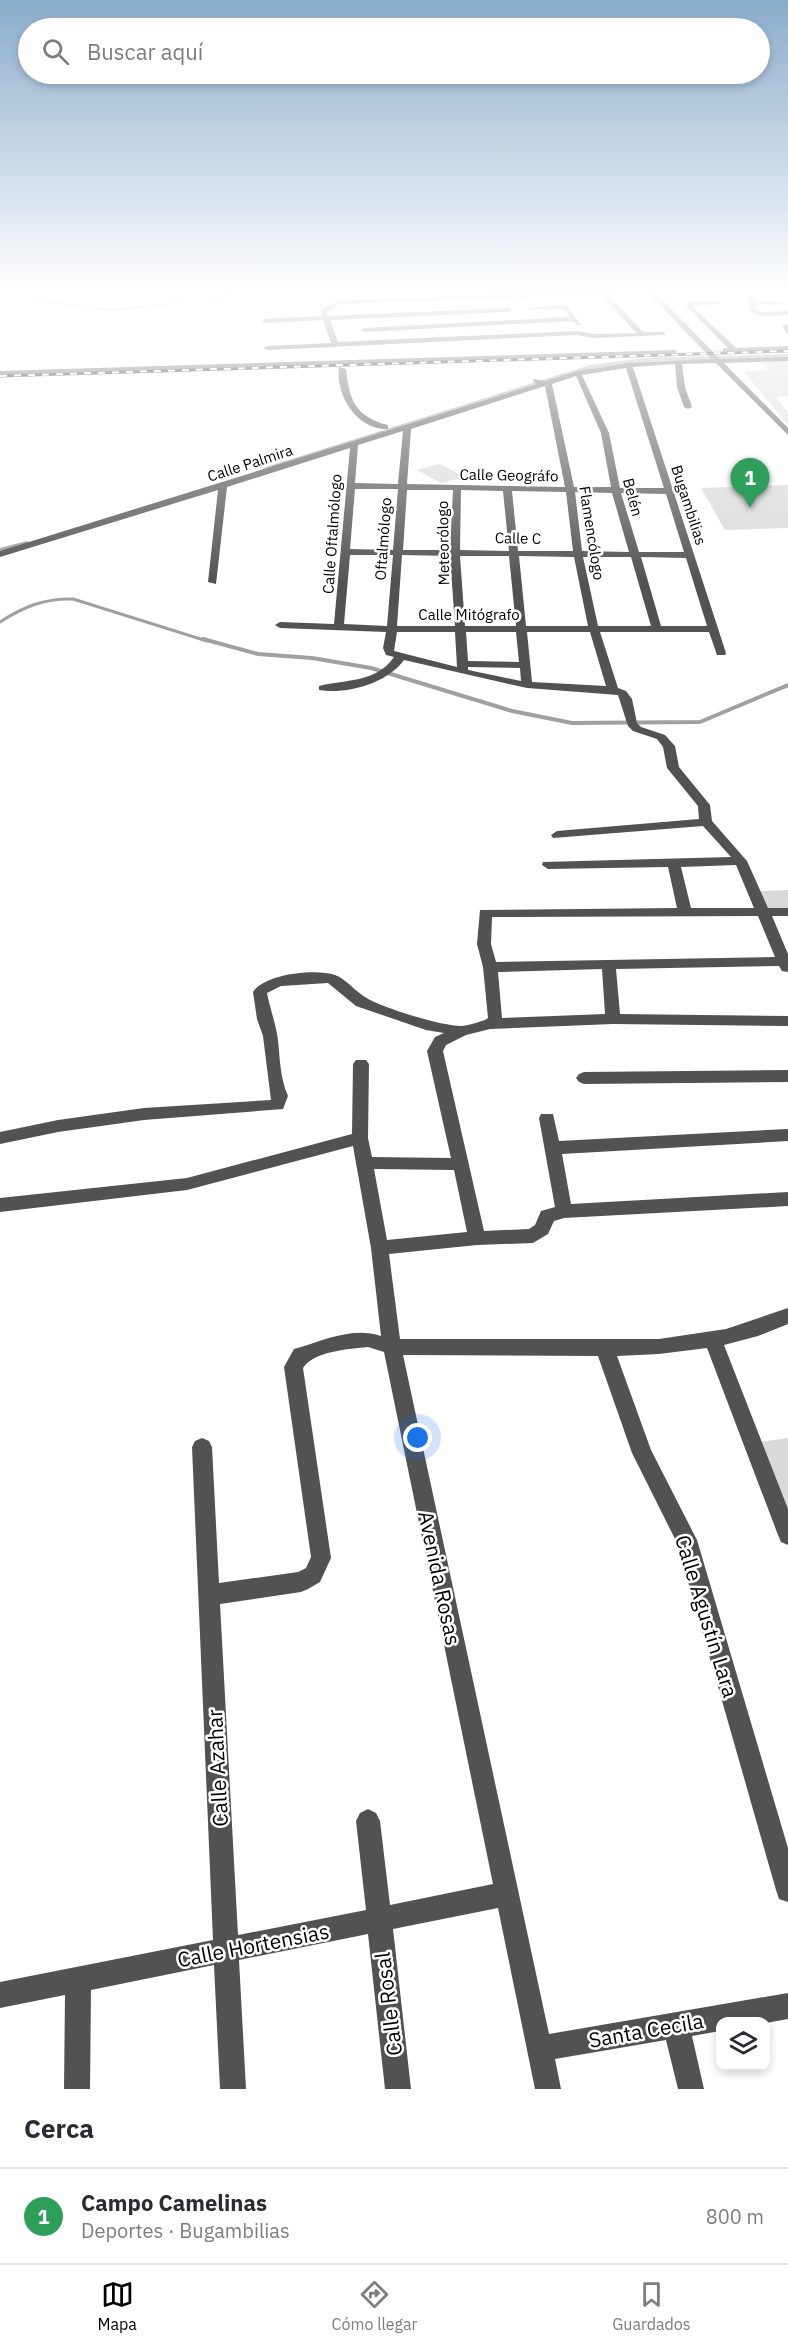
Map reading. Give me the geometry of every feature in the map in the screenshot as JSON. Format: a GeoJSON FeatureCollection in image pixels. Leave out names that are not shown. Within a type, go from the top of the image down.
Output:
{"type":"FeatureCollection","features":[{"type":"Feature","properties":{"kind":"street"},"geometry":{"type":"LineString","coordinates":[[344,387],[346,401],[352,409],[375,425],[385,427]]}},
{"type":"Feature","properties":{"kind":"street","name":"Calle Palmira"},"geometry":{"type":"LineString","coordinates":[[0,554],[223,486],[523,387]]}},
{"type":"Feature","properties":{"kind":"street","name":"Flamencólogo"},"geometry":{"type":"LineString","coordinates":[[542,387],[570,489],[578,554],[594,629],[613,690],[622,693],[626,699],[632,724],[637,729],[661,737],[669,746],[673,768],[704,805],[706,822]]}},
{"type":"Feature","properties":{"kind":"street"},"geometry":{"type":"LineString","coordinates":[[579,387],[585,388]]}},
{"type":"Feature","properties":{"kind":"street","name":"Bugambilias"},"geometry":{"type":"LineString","coordinates":[[636,387],[667,491],[722,653]]}},
{"type":"Feature","properties":{"kind":"street"},"geometry":{"type":"LineString","coordinates":[[681,387],[688,407]]}},
{"type":"Feature","properties":{"kind":"street"},"geometry":{"type":"LineString","coordinates":[[744,387],[788,433]]}},
{"type":"Feature","properties":{"kind":"street","name":"Belén"},"geometry":{"type":"LineString","coordinates":[[585,388],[605,432],[616,490],[657,630]]}},
{"type":"Feature","properties":{"kind":"street"},"geometry":{"type":"LineString","coordinates":[[0,546],[385,427],[434,415]]}},
{"type":"Feature","properties":{"kind":"street","name":"Oftalmólogo"},"geometry":{"type":"LineString","coordinates":[[395,655],[388,648],[392,629],[407,427]]}},
{"type":"Feature","properties":{"kind":"street","name":"Calle Oftalmólogo"},"geometry":{"type":"LineString","coordinates":[[339,627],[354,444]]}},
{"type":"Feature","properties":{"kind":"street"},"geometry":{"type":"LineString","coordinates":[[213,582],[223,486]]}},
{"type":"Feature","properties":{"kind":"street","name":"Calle Geográfo"},"geometry":{"type":"LineString","coordinates":[[350,486],[667,491]]}},
{"type":"Feature","properties":{"kind":"street","name":"Meteorólogo"},"geometry":{"type":"LineString","coordinates":[[457,488],[455,553],[463,667]]}},
{"type":"Feature","properties":{"kind":"street"},"geometry":{"type":"LineString","coordinates":[[507,489],[527,685]]}},
{"type":"Feature","properties":{"kind":"street","name":"Calle C"},"geometry":{"type":"LineString","coordinates":[[345,552],[690,555]]}},
{"type":"Feature","properties":{"kind":"street","name":"Calle Mitógrafo"},"geometry":{"type":"LineString","coordinates":[[280,625],[461,630],[714,629]]}},
{"type":"Feature","properties":{"kind":"street"},"geometry":{"type":"LineString","coordinates":[[323,688],[374,680],[386,673],[395,655],[463,667],[525,665]]}},
{"type":"Feature","properties":{"kind":"street"},"geometry":{"type":"LineString","coordinates":[[463,667],[485,677],[527,685],[613,690]]}},
{"type":"Feature","properties":{"kind":"street"},"geometry":{"type":"LineString","coordinates":[[490,967],[786,964],[741,861],[706,822],[557,835]]}},
{"type":"Feature","properties":{"kind":"street"},"geometry":{"type":"LineString","coordinates":[[548,865],[741,861]]}},
{"type":"Feature","properties":{"kind":"street"},"geometry":{"type":"LineString","coordinates":[[674,863],[685,913]]}},
{"type":"Feature","properties":{"kind":"street"},"geometry":{"type":"LineString","coordinates":[[490,1024],[495,1019],[490,967],[484,944],[485,913],[788,912]]}},
{"type":"Feature","properties":{"kind":"street"},"geometry":{"type":"LineString","coordinates":[[609,965],[613,1019]]}},
{"type":"Feature","properties":{"kind":"street"},"geometry":{"type":"LineString","coordinates":[[0,1138],[58,1126],[144,1114],[277,1105],[280,1096],[275,1085],[270,1036],[264,1019],[260,992],[265,986],[279,981],[324,977],[333,979],[361,1002],[431,1026],[462,1031]]}},
{"type":"Feature","properties":{"kind":"street"},"geometry":{"type":"LineString","coordinates":[[477,1238],[435,1051],[440,1041],[462,1031],[490,1024],[613,1019],[788,1021]]}},
{"type":"Feature","properties":{"kind":"street","name":"Avenida Rosas"},"geometry":{"type":"LineString","coordinates":[[361,1064],[360,1138],[380,1248],[392,1347],[548,2089]]}},
{"type":"Feature","properties":{"kind":"street"},"geometry":{"type":"LineString","coordinates":[[584,1078],[788,1076]]}},
{"type":"Feature","properties":{"kind":"street"},"geometry":{"type":"LineString","coordinates":[[547,1118],[564,1211]]}},
{"type":"Feature","properties":{"kind":"street"},"geometry":{"type":"LineString","coordinates":[[552,1148],[788,1135]]}},
{"type":"Feature","properties":{"kind":"street"},"geometry":{"type":"LineString","coordinates":[[0,1205],[188,1184],[360,1138]]}},
{"type":"Feature","properties":{"kind":"street"},"geometry":{"type":"LineString","coordinates":[[364,1163],[460,1164]]}},
{"type":"Feature","properties":{"kind":"street"},"geometry":{"type":"LineString","coordinates":[[380,1248],[477,1238],[533,1236],[542,1229],[547,1216],[564,1211],[788,1199]]}},
{"type":"Feature","properties":{"kind":"street"},"geometry":{"type":"LineString","coordinates":[[208,1595],[301,1582],[314,1575],[321,1558],[293,1367],[301,1355],[343,1342],[368,1339],[392,1347],[605,1349],[713,1341],[788,1316]]}},
{"type":"Feature","properties":{"kind":"street"},"geometry":{"type":"LineString","coordinates":[[713,1341],[788,1535]]}},
{"type":"Feature","properties":{"kind":"street","name":"Calle Agustín Lara"},"geometry":{"type":"LineString","coordinates":[[605,1349],[642,1453],[687,1540],[788,1890]]}},
{"type":"Feature","properties":{"kind":"street","name":"Calle Azahar"},"geometry":{"type":"LineString","coordinates":[[202,1447],[234,2089]]}},
{"type":"Feature","properties":{"kind":"street","name":"Calle Rosal"},"geometry":{"type":"LineString","coordinates":[[368,1821],[398,2089]]}},
{"type":"Feature","properties":{"kind":"street","name":"Calle Hortensias"},"geometry":{"type":"LineString","coordinates":[[0,1995],[506,1894]]}},
{"type":"Feature","properties":{"kind":"street"},"geometry":{"type":"LineString","coordinates":[[77,2089],[78,1980]]}},
{"type":"Feature","properties":{"kind":"street","name":"Santa Cecila"},"geometry":{"type":"LineString","coordinates":[[540,2049],[788,2006]]}},
{"type":"Feature","properties":{"kind":"street"},"geometry":{"type":"LineString","coordinates":[[676,2025],[691,2089]]}},
{"type":"Feature","properties":{"kind":"shaded area"},"geometry":{"type":"Polygon","coordinates":[[[757,387],[788,387],[788,396],[776,397],[788,413],[788,425],[757,387]]]}},
{"type":"Feature","properties":{"kind":"shaded area"},"geometry":{"type":"Polygon","coordinates":[[[440,464],[465,477],[441,483],[417,470],[440,464]]]}},
{"type":"Feature","properties":{"kind":"shaded area"},"geometry":{"type":"Polygon","coordinates":[[[788,485],[788,528],[725,530],[701,488],[788,485]]]}},
{"type":"Feature","properties":{"kind":"shaded area"},"geometry":{"type":"Polygon","coordinates":[[[788,890],[788,908],[766,908],[760,891],[788,890]]]}},
{"type":"Feature","properties":{"kind":"shaded area"},"geometry":{"type":"Polygon","coordinates":[[[788,1438],[788,1515],[761,1442],[788,1438]]]}},
{"type":"Feature","properties":{"kind":"waterway"},"geometry":{"type":"LineString","coordinates":[[267,468],[524,387]]}},
{"type":"Feature","properties":{"kind":"waterway"},"geometry":{"type":"LineString","coordinates":[[0,551],[27,544]]}},
{"type":"Feature","properties":{"kind":"waterway"},"geometry":{"type":"LineString","coordinates":[[0,622],[35,605],[53,600],[73,599],[207,641]]}},
{"type":"Feature","properties":{"kind":"waterway"},"geometry":{"type":"LineString","coordinates":[[203,639],[258,654],[312,658],[371,668],[512,711],[572,723],[700,722],[788,685]]}},
{"type":"Feature","properties":{"kind":"place","name":"Campo Camelinas"},"geometry":{"type":"Point","coordinates":[750,508]}}]}
